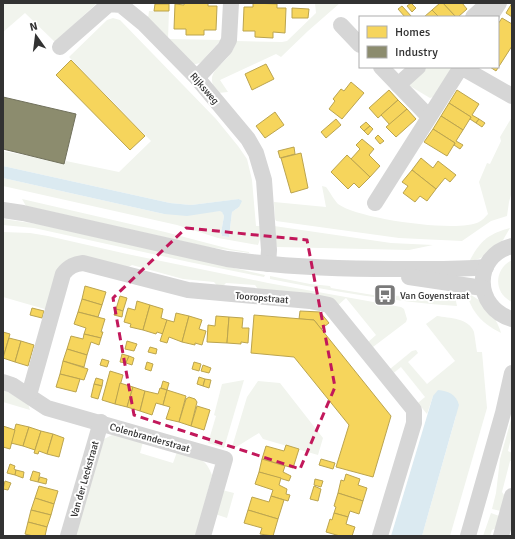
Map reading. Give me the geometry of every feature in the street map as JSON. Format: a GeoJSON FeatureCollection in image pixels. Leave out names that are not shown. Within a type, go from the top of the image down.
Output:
{"type":"FeatureCollection","features":[{"type":"Feature","properties":{"kind":"street"},"geometry":{"type":"LineString","coordinates":[[197,78],[226,48],[229,40],[231,3]]}},
{"type":"Feature","properties":{"kind":"street","name":"Rijksweg"},"geometry":{"type":"LineString","coordinates":[[60,47],[108,4],[121,5],[143,23],[197,78],[248,138],[256,153],[264,180],[269,250],[268,264]]}},
{"type":"Feature","properties":{"kind":"street"},"geometry":{"type":"LineString","coordinates":[[474,16],[483,8],[494,12]]}},
{"type":"Feature","properties":{"kind":"street"},"geometry":{"type":"LineString","coordinates":[[341,25],[359,44]]}},
{"type":"Feature","properties":{"kind":"street"},"geometry":{"type":"LineString","coordinates":[[382,68],[429,118]]}},
{"type":"Feature","properties":{"kind":"street"},"geometry":{"type":"LineString","coordinates":[[398,85],[417,68]]}},
{"type":"Feature","properties":{"kind":"street"},"geometry":{"type":"LineString","coordinates":[[375,202],[460,68]]}},
{"type":"Feature","properties":{"kind":"street"},"geometry":{"type":"LineString","coordinates":[[463,68],[512,96]]}},
{"type":"Feature","properties":{"kind":"street"},"geometry":{"type":"LineString","coordinates":[[3,210],[227,259],[268,264],[354,269],[463,269],[486,267]]}},
{"type":"Feature","properties":{"kind":"street"},"geometry":{"type":"LineString","coordinates":[[511,244],[492,258],[486,267],[483,288],[487,300],[495,310],[512,319]]}},
{"type":"Feature","properties":{"kind":"street","name":"Tooropstraat"},"geometry":{"type":"LineString","coordinates":[[29,395],[63,274],[75,264],[84,262],[188,290],[310,301],[329,305],[414,410],[414,423],[380,536]]}},
{"type":"Feature","properties":{"kind":"street"},"geometry":{"type":"LineString","coordinates":[[354,269],[483,288]]}},
{"type":"Feature","properties":{"kind":"street"},"geometry":{"type":"LineString","coordinates":[[468,536],[503,414],[512,373]]}},
{"type":"Feature","properties":{"kind":"street","name":"Colenbranderstraat"},"geometry":{"type":"LineString","coordinates":[[3,382],[12,385],[29,395],[47,408],[101,422],[225,459],[203,536]]}},
{"type":"Feature","properties":{"kind":"street","name":"Van der Leckstraat"},"geometry":{"type":"LineString","coordinates":[[68,536],[101,422]]}},
{"type":"Feature","properties":{"kind":"street"},"geometry":{"type":"LineString","coordinates":[[501,536],[512,496]]}},
{"type":"Feature","properties":{"kind":"highlighted area"},"geometry":{"type":"Polygon","coordinates":[[[186,228],[307,240],[335,387],[300,469],[134,415],[113,298],[186,228]]]}},
{"type":"Feature","properties":{"kind":"shaded area"},"geometry":{"type":"Polygon","coordinates":[[[3,3],[97,3],[55,42],[25,13],[3,32],[3,3]]]}},
{"type":"Feature","properties":{"kind":"shaded area"},"geometry":{"type":"Polygon","coordinates":[[[315,3],[340,3],[281,57],[276,54],[220,80],[228,92],[218,93],[212,82],[213,74],[230,54],[236,41],[287,41],[316,13],[315,3]]]}},
{"type":"Feature","properties":{"kind":"shaded area"},"geometry":{"type":"Polygon","coordinates":[[[149,11],[169,11],[168,39],[221,40],[200,63],[192,65],[148,19],[149,11]]]}},
{"type":"Feature","properties":{"kind":"shaded area"},"geometry":{"type":"Polygon","coordinates":[[[113,18],[120,20],[216,119],[247,159],[252,180],[256,226],[261,226],[261,236],[258,245],[218,238],[177,225],[3,186],[3,178],[164,214],[222,211],[224,216],[221,233],[222,236],[229,237],[232,212],[239,207],[240,199],[191,205],[170,203],[3,166],[3,151],[65,163],[66,161],[119,172],[151,141],[69,57],[107,20],[113,18]]]}},
{"type":"Feature","properties":{"kind":"shaded area"},"geometry":{"type":"Polygon","coordinates":[[[425,68],[452,68],[433,97],[430,98],[410,86],[411,81],[425,68]]]}},
{"type":"Feature","properties":{"kind":"shaded area"},"geometry":{"type":"Polygon","coordinates":[[[512,117],[512,191],[507,216],[491,221],[462,241],[399,238],[276,221],[275,219],[274,202],[326,207],[322,186],[326,187],[338,204],[349,210],[366,215],[408,223],[430,225],[468,225],[479,222],[488,214],[479,182],[487,163],[490,164],[501,141],[500,137],[512,117]]]}},
{"type":"Feature","properties":{"kind":"shaded area"},"geometry":{"type":"Polygon","coordinates":[[[3,166],[170,203],[191,205],[239,199],[242,201],[239,207],[232,212],[229,237],[222,236],[221,233],[224,216],[220,211],[187,216],[164,214],[3,178],[3,166]]]}},
{"type":"Feature","properties":{"kind":"shaded area"},"geometry":{"type":"Polygon","coordinates":[[[22,199],[249,253],[208,247],[26,206],[22,199]]]}},
{"type":"Feature","properties":{"kind":"shaded area"},"geometry":{"type":"Polygon","coordinates":[[[3,219],[38,224],[265,275],[264,277],[189,262],[34,228],[3,225],[3,219]]]}},
{"type":"Feature","properties":{"kind":"shaded area"},"geometry":{"type":"Polygon","coordinates":[[[274,226],[391,243],[433,245],[409,250],[277,247],[274,226]]]}},
{"type":"Feature","properties":{"kind":"shaded area"},"geometry":{"type":"Polygon","coordinates":[[[510,228],[503,240],[481,258],[469,262],[485,239],[510,228]]]}},
{"type":"Feature","properties":{"kind":"shaded area"},"geometry":{"type":"Polygon","coordinates":[[[3,232],[30,233],[48,236],[268,283],[401,307],[404,309],[407,319],[406,322],[373,347],[367,343],[376,335],[346,298],[336,307],[260,292],[255,285],[226,283],[219,288],[214,282],[183,279],[132,265],[125,269],[80,258],[48,310],[3,297],[3,232]]]}},
{"type":"Feature","properties":{"kind":"shaded area"},"geometry":{"type":"Polygon","coordinates":[[[512,260],[512,302],[501,293],[498,281],[502,269],[512,260]]]}},
{"type":"Feature","properties":{"kind":"shaded area"},"geometry":{"type":"Polygon","coordinates":[[[270,276],[379,296],[418,294],[455,296],[457,306],[410,302],[340,292],[270,279],[270,276]]]}},
{"type":"Feature","properties":{"kind":"shaded area"},"geometry":{"type":"Polygon","coordinates":[[[466,293],[478,299],[488,309],[496,320],[501,333],[479,317],[466,293]]]}},
{"type":"Feature","properties":{"kind":"shaded area"},"geometry":{"type":"Polygon","coordinates":[[[437,316],[463,321],[471,327],[474,332],[477,352],[482,352],[487,408],[450,536],[422,536],[456,416],[433,396],[427,414],[418,403],[425,397],[401,367],[391,375],[390,369],[412,351],[416,350],[418,353],[408,362],[427,384],[455,361],[426,324],[437,316]]]}},
{"type":"Feature","properties":{"kind":"shaded area"},"geometry":{"type":"Polygon","coordinates":[[[244,380],[224,448],[208,443],[216,416],[214,415],[222,384],[244,380]]]}},
{"type":"Feature","properties":{"kind":"shaded area"},"geometry":{"type":"Polygon","coordinates":[[[258,381],[280,383],[323,438],[318,455],[263,439],[259,433],[233,449],[232,447],[247,397],[258,381]]]}},
{"type":"Feature","properties":{"kind":"shaded area"},"geometry":{"type":"Polygon","coordinates":[[[3,389],[28,404],[30,410],[3,402],[3,389]]]}},
{"type":"Feature","properties":{"kind":"shaded area"},"geometry":{"type":"Polygon","coordinates":[[[438,390],[445,391],[454,396],[459,405],[422,536],[391,536],[433,396],[438,390]]]}},
{"type":"Feature","properties":{"kind":"shaded area"},"geometry":{"type":"Polygon","coordinates":[[[512,416],[512,434],[508,451],[512,453],[512,461],[510,461],[502,492],[508,501],[505,512],[492,509],[496,493],[500,459],[512,416]]]}},
{"type":"Feature","properties":{"kind":"shaded area"},"geometry":{"type":"Polygon","coordinates":[[[114,434],[143,442],[140,453],[173,463],[177,452],[199,458],[206,464],[212,475],[196,536],[74,536],[104,439],[114,434]]]}},
{"type":"Feature","properties":{"kind":"shaded area"},"geometry":{"type":"Polygon","coordinates":[[[222,490],[234,493],[227,518],[215,514],[222,490]]]}},
{"type":"Feature","properties":{"kind":"shaded area"},"geometry":{"type":"Polygon","coordinates":[[[491,513],[502,517],[499,527],[492,530],[490,536],[483,536],[491,513]]]}},
{"type":"Feature","properties":{"kind":"building: Homes"},"geometry":{"type":"Polygon","coordinates":[[[184,3],[208,3],[208,6],[217,6],[216,30],[204,30],[204,35],[186,35],[186,29],[174,29],[175,4],[184,5],[184,3]]]}},
{"type":"Feature","properties":{"kind":"building: Homes"},"geometry":{"type":"Polygon","coordinates":[[[253,3],[277,4],[277,8],[286,8],[285,33],[273,32],[273,38],[255,37],[255,31],[243,31],[244,7],[253,7],[253,3]]]}},
{"type":"Feature","properties":{"kind":"building: Homes"},"geometry":{"type":"Polygon","coordinates":[[[411,3],[416,8],[412,12],[407,6],[411,3]]]}},
{"type":"Feature","properties":{"kind":"building: Homes"},"geometry":{"type":"Polygon","coordinates":[[[440,3],[443,3],[455,16],[438,16],[432,10],[440,3]]]}},
{"type":"Feature","properties":{"kind":"building: Homes"},"geometry":{"type":"Polygon","coordinates":[[[443,3],[462,3],[467,9],[459,16],[455,16],[443,3]]]}},
{"type":"Feature","properties":{"kind":"building: Homes"},"geometry":{"type":"Polygon","coordinates":[[[512,3],[512,17],[506,13],[512,3]]]}},
{"type":"Feature","properties":{"kind":"building: Homes"},"geometry":{"type":"Polygon","coordinates":[[[155,4],[169,4],[169,11],[154,11],[155,4]]]}},
{"type":"Feature","properties":{"kind":"building: Homes"},"geometry":{"type":"Polygon","coordinates":[[[402,6],[411,16],[404,16],[398,9],[402,6]]]}},
{"type":"Feature","properties":{"kind":"building: Homes"},"geometry":{"type":"Polygon","coordinates":[[[292,8],[309,9],[308,18],[292,18],[292,8]]]}},
{"type":"Feature","properties":{"kind":"building: Homes"},"geometry":{"type":"Polygon","coordinates":[[[432,10],[438,16],[425,16],[432,10]]]}},
{"type":"Feature","properties":{"kind":"building: Homes"},"geometry":{"type":"Polygon","coordinates":[[[502,18],[512,24],[512,46],[499,66],[499,22],[502,18]]]}},
{"type":"Feature","properties":{"kind":"building: Homes"},"geometry":{"type":"Polygon","coordinates":[[[71,60],[145,136],[130,150],[56,75],[71,60]]]}},
{"type":"Feature","properties":{"kind":"building: Homes"},"geometry":{"type":"Polygon","coordinates":[[[266,64],[274,79],[252,90],[245,74],[266,64]]]}},
{"type":"Feature","properties":{"kind":"building: Homes"},"geometry":{"type":"Polygon","coordinates":[[[351,82],[364,93],[342,119],[329,109],[335,101],[333,99],[341,89],[344,91],[351,82]]]}},
{"type":"Feature","properties":{"kind":"building: Homes"},"geometry":{"type":"Polygon","coordinates":[[[389,90],[398,100],[378,118],[369,108],[389,90]]]}},
{"type":"Feature","properties":{"kind":"building: Homes"},"geometry":{"type":"Polygon","coordinates":[[[457,90],[479,104],[472,115],[479,119],[476,123],[470,119],[471,117],[449,103],[457,90]]]}},
{"type":"Feature","properties":{"kind":"building: Homes"},"geometry":{"type":"Polygon","coordinates":[[[398,100],[407,109],[390,125],[381,115],[398,100]]]}},
{"type":"Feature","properties":{"kind":"building: Homes"},"geometry":{"type":"Polygon","coordinates":[[[449,103],[471,117],[463,130],[441,116],[449,103]]]}},
{"type":"Feature","properties":{"kind":"building: Homes"},"geometry":{"type":"Polygon","coordinates":[[[407,109],[416,119],[396,137],[386,127],[407,109]]]}},
{"type":"Feature","properties":{"kind":"building: Homes"},"geometry":{"type":"Polygon","coordinates":[[[275,112],[284,125],[265,138],[256,126],[275,112]]]}},
{"type":"Feature","properties":{"kind":"building: Homes"},"geometry":{"type":"Polygon","coordinates":[[[441,116],[463,130],[456,141],[463,145],[460,149],[454,145],[455,143],[433,129],[441,116]]]}},
{"type":"Feature","properties":{"kind":"building: Homes"},"geometry":{"type":"Polygon","coordinates":[[[336,119],[341,125],[326,138],[321,132],[336,119]]]}},
{"type":"Feature","properties":{"kind":"building: Homes"},"geometry":{"type":"Polygon","coordinates":[[[479,119],[485,123],[482,127],[476,123],[479,119]]]}},
{"type":"Feature","properties":{"kind":"building: Homes"},"geometry":{"type":"Polygon","coordinates":[[[366,122],[370,126],[364,131],[360,127],[366,122]]]}},
{"type":"Feature","properties":{"kind":"building: Homes"},"geometry":{"type":"Polygon","coordinates":[[[370,126],[373,129],[368,135],[364,131],[370,126]]]}},
{"type":"Feature","properties":{"kind":"building: Homes"},"geometry":{"type":"Polygon","coordinates":[[[433,129],[455,143],[447,156],[424,142],[433,129]]]}},
{"type":"Feature","properties":{"kind":"building: Homes"},"geometry":{"type":"Polygon","coordinates":[[[378,135],[384,141],[380,144],[375,138],[378,135]]]}},
{"type":"Feature","properties":{"kind":"building: Homes"},"geometry":{"type":"Polygon","coordinates":[[[362,139],[374,149],[369,155],[380,166],[370,177],[351,159],[360,149],[356,145],[362,139]]]}},
{"type":"Feature","properties":{"kind":"building: Homes"},"geometry":{"type":"Polygon","coordinates":[[[294,147],[295,154],[280,158],[278,151],[294,147]]]}},
{"type":"Feature","properties":{"kind":"building: Homes"},"geometry":{"type":"Polygon","coordinates":[[[301,153],[308,188],[291,193],[281,158],[301,153]]]}},
{"type":"Feature","properties":{"kind":"building: Homes"},"geometry":{"type":"Polygon","coordinates":[[[347,155],[370,177],[359,188],[354,183],[348,189],[331,172],[347,155]]]}},
{"type":"Feature","properties":{"kind":"building: Homes"},"geometry":{"type":"Polygon","coordinates":[[[421,158],[433,168],[438,161],[456,175],[450,182],[445,178],[436,189],[412,170],[421,158]]]}},
{"type":"Feature","properties":{"kind":"building: Homes"},"geometry":{"type":"Polygon","coordinates":[[[412,170],[436,189],[427,201],[420,196],[415,202],[403,193],[408,186],[402,182],[412,170]]]}},
{"type":"Feature","properties":{"kind":"building: Homes"},"geometry":{"type":"Polygon","coordinates":[[[85,286],[106,292],[102,305],[82,299],[85,286]]]}},
{"type":"Feature","properties":{"kind":"building: Homes"},"geometry":{"type":"Polygon","coordinates":[[[120,296],[127,298],[123,311],[116,309],[120,296]]]}},
{"type":"Feature","properties":{"kind":"building: Homes"},"geometry":{"type":"Polygon","coordinates":[[[82,299],[102,305],[98,317],[78,312],[82,299]]]}},
{"type":"Feature","properties":{"kind":"building: Homes"},"geometry":{"type":"Polygon","coordinates":[[[137,301],[150,305],[143,330],[130,327],[131,324],[124,322],[128,308],[135,310],[137,301]]]}},
{"type":"Feature","properties":{"kind":"building: Homes"},"geometry":{"type":"Polygon","coordinates":[[[150,305],[163,309],[161,318],[167,320],[163,334],[157,332],[156,334],[143,330],[150,305]]]}},
{"type":"Feature","properties":{"kind":"building: Homes"},"geometry":{"type":"Polygon","coordinates":[[[32,308],[44,311],[42,318],[30,315],[32,308]]]}},
{"type":"Feature","properties":{"kind":"building: Homes"},"geometry":{"type":"Polygon","coordinates":[[[116,309],[123,311],[122,317],[114,315],[116,309]]]}},
{"type":"Feature","properties":{"kind":"building: Homes"},"geometry":{"type":"Polygon","coordinates":[[[300,311],[320,312],[329,323],[321,329],[314,320],[299,319],[300,311]]]}},
{"type":"Feature","properties":{"kind":"building: Homes"},"geometry":{"type":"Polygon","coordinates":[[[78,312],[105,319],[101,332],[103,332],[101,338],[84,334],[86,328],[74,324],[78,312]]]}},
{"type":"Feature","properties":{"kind":"building: Homes"},"geometry":{"type":"Polygon","coordinates":[[[176,313],[189,316],[182,342],[169,337],[167,343],[160,341],[167,320],[174,322],[176,313]]]}},
{"type":"Feature","properties":{"kind":"building: Homes"},"geometry":{"type":"Polygon","coordinates":[[[254,315],[314,320],[391,416],[373,477],[336,467],[349,425],[294,357],[251,353],[254,315]]]}},
{"type":"Feature","properties":{"kind":"building: Homes"},"geometry":{"type":"Polygon","coordinates":[[[189,316],[202,320],[199,329],[206,331],[202,345],[182,342],[189,316]]]}},
{"type":"Feature","properties":{"kind":"building: Homes"},"geometry":{"type":"Polygon","coordinates":[[[216,316],[229,317],[227,343],[207,342],[208,325],[215,326],[216,316]]]}},
{"type":"Feature","properties":{"kind":"building: Homes"},"geometry":{"type":"Polygon","coordinates":[[[229,317],[243,318],[242,328],[249,328],[248,343],[227,343],[229,317]]]}},
{"type":"Feature","properties":{"kind":"building: Homes"},"geometry":{"type":"Polygon","coordinates":[[[3,332],[10,334],[3,358],[3,332]]]}},
{"type":"Feature","properties":{"kind":"building: Homes"},"geometry":{"type":"Polygon","coordinates":[[[84,334],[101,338],[99,345],[91,342],[87,355],[67,349],[71,336],[83,339],[84,334]]]}},
{"type":"Feature","properties":{"kind":"building: Homes"},"geometry":{"type":"Polygon","coordinates":[[[9,338],[21,341],[15,362],[3,358],[9,338]]]}},
{"type":"Feature","properties":{"kind":"building: Homes"},"geometry":{"type":"Polygon","coordinates":[[[21,341],[34,345],[28,366],[15,362],[21,341]]]}},
{"type":"Feature","properties":{"kind":"building: Homes"},"geometry":{"type":"Polygon","coordinates":[[[127,341],[137,344],[134,351],[125,349],[127,341]]]}},
{"type":"Feature","properties":{"kind":"building: Homes"},"geometry":{"type":"Polygon","coordinates":[[[150,347],[157,349],[156,354],[148,352],[150,347]]]}},
{"type":"Feature","properties":{"kind":"building: Homes"},"geometry":{"type":"Polygon","coordinates":[[[67,349],[87,355],[84,367],[63,361],[67,349]]]}},
{"type":"Feature","properties":{"kind":"building: Homes"},"geometry":{"type":"Polygon","coordinates":[[[122,354],[129,356],[126,363],[120,362],[122,354]]]}},
{"type":"Feature","properties":{"kind":"building: Homes"},"geometry":{"type":"Polygon","coordinates":[[[129,356],[134,358],[132,365],[126,363],[129,356]]]}},
{"type":"Feature","properties":{"kind":"building: Homes"},"geometry":{"type":"Polygon","coordinates":[[[102,359],[109,361],[107,367],[100,365],[102,359]]]}},
{"type":"Feature","properties":{"kind":"building: Homes"},"geometry":{"type":"Polygon","coordinates":[[[63,361],[88,369],[84,380],[60,374],[63,361]]]}},
{"type":"Feature","properties":{"kind":"building: Homes"},"geometry":{"type":"Polygon","coordinates":[[[147,362],[153,364],[151,371],[145,369],[147,362]]]}},
{"type":"Feature","properties":{"kind":"building: Homes"},"geometry":{"type":"Polygon","coordinates":[[[194,362],[201,364],[199,371],[192,369],[194,362]]]}},
{"type":"Feature","properties":{"kind":"building: Homes"},"geometry":{"type":"Polygon","coordinates":[[[203,365],[211,368],[209,373],[201,371],[203,365]]]}},
{"type":"Feature","properties":{"kind":"building: Homes"},"geometry":{"type":"Polygon","coordinates":[[[110,371],[123,375],[115,404],[102,400],[110,371]]]}},
{"type":"Feature","properties":{"kind":"building: Homes"},"geometry":{"type":"Polygon","coordinates":[[[60,374],[80,379],[76,392],[56,387],[60,374]]]}},
{"type":"Feature","properties":{"kind":"building: Homes"},"geometry":{"type":"Polygon","coordinates":[[[199,377],[205,379],[203,386],[197,384],[199,377]]]}},
{"type":"Feature","properties":{"kind":"building: Homes"},"geometry":{"type":"Polygon","coordinates":[[[96,378],[103,380],[102,386],[94,384],[96,378]]]}},
{"type":"Feature","properties":{"kind":"building: Homes"},"geometry":{"type":"Polygon","coordinates":[[[205,379],[211,380],[209,388],[203,386],[205,379]]]}},
{"type":"Feature","properties":{"kind":"building: Homes"},"geometry":{"type":"Polygon","coordinates":[[[163,381],[169,383],[167,390],[161,388],[163,381]]]}},
{"type":"Feature","properties":{"kind":"building: Homes"},"geometry":{"type":"Polygon","coordinates":[[[120,383],[133,387],[127,407],[115,404],[120,383]]]}},
{"type":"Feature","properties":{"kind":"building: Homes"},"geometry":{"type":"Polygon","coordinates":[[[94,384],[102,386],[98,399],[91,397],[94,384]]]}},
{"type":"Feature","properties":{"kind":"building: Homes"},"geometry":{"type":"Polygon","coordinates":[[[133,387],[145,391],[140,411],[127,407],[133,387]]]}},
{"type":"Feature","properties":{"kind":"building: Homes"},"geometry":{"type":"Polygon","coordinates":[[[160,388],[167,390],[163,405],[156,403],[152,415],[140,411],[145,391],[158,394],[160,388]]]}},
{"type":"Feature","properties":{"kind":"building: Homes"},"geometry":{"type":"Polygon","coordinates":[[[167,390],[186,396],[179,422],[166,419],[170,407],[163,405],[167,390]]]}},
{"type":"Feature","properties":{"kind":"building: Homes"},"geometry":{"type":"Polygon","coordinates":[[[189,397],[195,399],[197,402],[191,426],[179,422],[186,399],[189,397]]]}},
{"type":"Feature","properties":{"kind":"building: Homes"},"geometry":{"type":"Polygon","coordinates":[[[197,406],[210,410],[204,430],[191,426],[197,406]]]}},
{"type":"Feature","properties":{"kind":"building: Homes"},"geometry":{"type":"Polygon","coordinates":[[[16,424],[29,427],[23,446],[11,443],[16,424]]]}},
{"type":"Feature","properties":{"kind":"building: Homes"},"geometry":{"type":"Polygon","coordinates":[[[3,426],[15,430],[10,449],[3,447],[3,426]]]}},
{"type":"Feature","properties":{"kind":"building: Homes"},"geometry":{"type":"Polygon","coordinates":[[[29,427],[41,431],[35,450],[23,446],[29,427]]]}},
{"type":"Feature","properties":{"kind":"building: Homes"},"geometry":{"type":"Polygon","coordinates":[[[41,431],[53,434],[47,454],[39,451],[38,454],[34,453],[41,431]]]}},
{"type":"Feature","properties":{"kind":"building: Homes"},"geometry":{"type":"Polygon","coordinates":[[[53,434],[64,438],[59,457],[47,454],[53,434]]]}},
{"type":"Feature","properties":{"kind":"building: Homes"},"geometry":{"type":"Polygon","coordinates":[[[286,445],[299,449],[293,468],[262,459],[266,446],[284,451],[286,445]]]}},
{"type":"Feature","properties":{"kind":"building: Homes"},"geometry":{"type":"Polygon","coordinates":[[[262,459],[285,466],[283,472],[291,476],[289,481],[259,472],[262,459]]]}},
{"type":"Feature","properties":{"kind":"building: Homes"},"geometry":{"type":"Polygon","coordinates":[[[321,459],[335,463],[333,469],[319,465],[321,459]]]}},
{"type":"Feature","properties":{"kind":"building: Homes"},"geometry":{"type":"Polygon","coordinates":[[[10,464],[15,466],[15,475],[7,473],[10,464]]]}},
{"type":"Feature","properties":{"kind":"building: Homes"},"geometry":{"type":"Polygon","coordinates":[[[16,470],[24,472],[23,478],[15,475],[16,470]]]}},
{"type":"Feature","properties":{"kind":"building: Homes"},"geometry":{"type":"Polygon","coordinates":[[[33,471],[40,473],[38,482],[30,480],[33,471]]]}},
{"type":"Feature","properties":{"kind":"building: Homes"},"geometry":{"type":"Polygon","coordinates":[[[259,472],[281,478],[279,485],[287,489],[286,494],[290,495],[288,501],[271,496],[273,490],[255,484],[259,472]]]}},
{"type":"Feature","properties":{"kind":"building: Homes"},"geometry":{"type":"Polygon","coordinates":[[[346,474],[360,479],[358,485],[367,488],[363,501],[338,493],[341,480],[344,481],[346,474]]]}},
{"type":"Feature","properties":{"kind":"building: Homes"},"geometry":{"type":"Polygon","coordinates":[[[40,477],[47,479],[46,484],[38,482],[40,477]]]}},
{"type":"Feature","properties":{"kind":"building: Homes"},"geometry":{"type":"Polygon","coordinates":[[[315,479],[323,481],[321,487],[314,485],[315,479]]]}},
{"type":"Feature","properties":{"kind":"building: Homes"},"geometry":{"type":"Polygon","coordinates":[[[5,481],[11,483],[8,490],[3,489],[5,481]]]}},
{"type":"Feature","properties":{"kind":"building: Homes"},"geometry":{"type":"Polygon","coordinates":[[[39,486],[58,491],[54,504],[35,498],[39,486]]]}},
{"type":"Feature","properties":{"kind":"building: Homes"},"geometry":{"type":"Polygon","coordinates":[[[314,486],[321,489],[318,501],[310,499],[314,486]]]}},
{"type":"Feature","properties":{"kind":"building: Homes"},"geometry":{"type":"Polygon","coordinates":[[[338,493],[363,501],[359,514],[350,511],[348,517],[334,513],[336,507],[334,506],[338,493]]]}},
{"type":"Feature","properties":{"kind":"building: Homes"},"geometry":{"type":"Polygon","coordinates":[[[271,496],[284,500],[278,519],[248,510],[252,497],[269,502],[271,496]]]}},
{"type":"Feature","properties":{"kind":"building: Homes"},"geometry":{"type":"Polygon","coordinates":[[[35,498],[54,504],[51,515],[31,510],[35,498]]]}},
{"type":"Feature","properties":{"kind":"building: Homes"},"geometry":{"type":"Polygon","coordinates":[[[31,510],[51,515],[47,527],[28,522],[31,510]]]}},
{"type":"Feature","properties":{"kind":"building: Homes"},"geometry":{"type":"Polygon","coordinates":[[[248,510],[278,519],[273,536],[260,534],[262,528],[244,523],[248,510]]]}},
{"type":"Feature","properties":{"kind":"building: Homes"},"geometry":{"type":"Polygon","coordinates":[[[334,513],[348,517],[346,524],[355,527],[352,536],[340,536],[326,532],[330,519],[332,520],[334,513]]]}},
{"type":"Feature","properties":{"kind":"building: Homes"},"geometry":{"type":"Polygon","coordinates":[[[28,522],[47,527],[45,536],[25,534],[28,522]]]}},
{"type":"Feature","properties":{"kind":"building: Industry"},"geometry":{"type":"Polygon","coordinates":[[[3,97],[76,114],[64,164],[3,149],[3,97]]]}},
{"type":"Feature","properties":{"kind":"place","name":"Van Goyenstraat"},"geometry":{"type":"Point","coordinates":[385,295]}}]}
